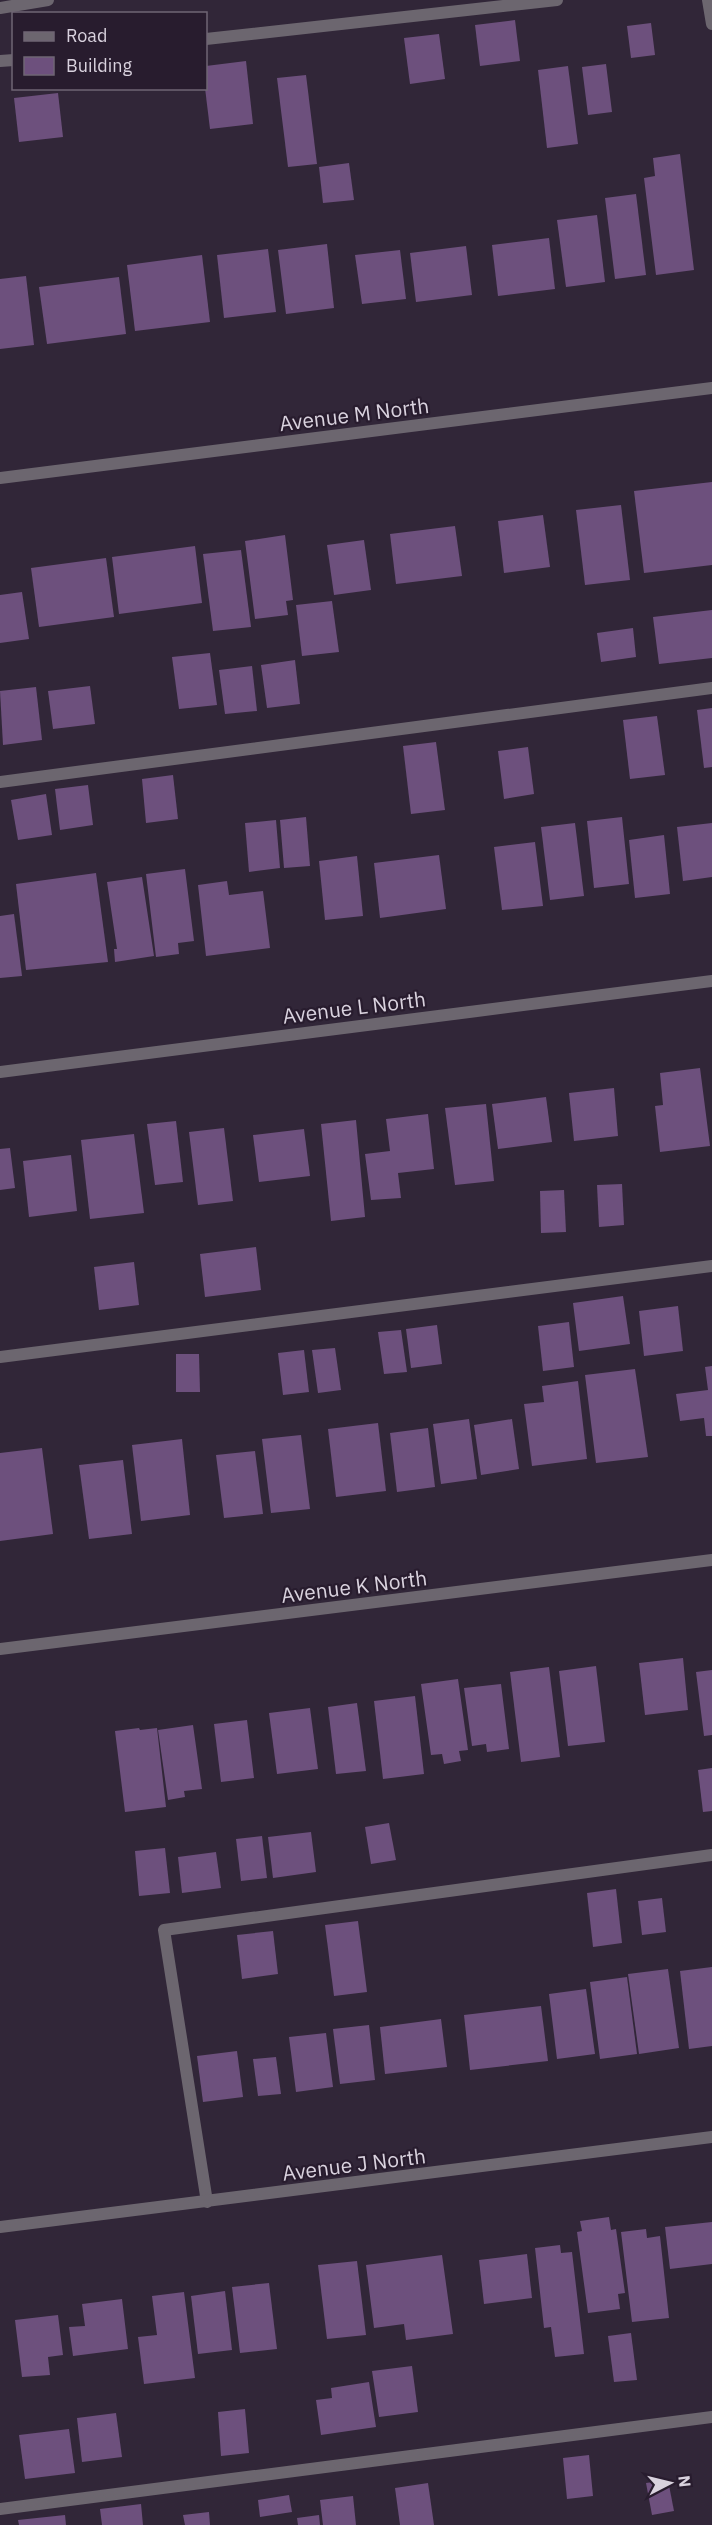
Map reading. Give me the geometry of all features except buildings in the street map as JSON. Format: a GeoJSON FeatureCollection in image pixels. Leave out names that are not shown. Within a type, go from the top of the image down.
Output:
{"type":"FeatureCollection","features":[{"type":"Feature","properties":{"kind":"street"},"geometry":{"type":"LineString","coordinates":[[0,8],[48,0]]}},
{"type":"Feature","properties":{"kind":"street"},"geometry":{"type":"LineString","coordinates":[[207,39],[557,0]]}},
{"type":"Feature","properties":{"kind":"street"},"geometry":{"type":"LineString","coordinates":[[708,0],[712,24]]}},
{"type":"Feature","properties":{"kind":"street","name":"Avenue M North"},"geometry":{"type":"LineString","coordinates":[[0,478],[712,388]]}},
{"type":"Feature","properties":{"kind":"street"},"geometry":{"type":"LineString","coordinates":[[0,782],[712,688]]}},
{"type":"Feature","properties":{"kind":"street","name":"Avenue L North"},"geometry":{"type":"LineString","coordinates":[[0,1072],[712,981]]}},
{"type":"Feature","properties":{"kind":"street"},"geometry":{"type":"LineString","coordinates":[[0,1357],[712,1266]]}},
{"type":"Feature","properties":{"kind":"street","name":"Avenue K North"},"geometry":{"type":"LineString","coordinates":[[0,1649],[712,1560]]}},
{"type":"Feature","properties":{"kind":"street"},"geometry":{"type":"LineString","coordinates":[[207,2202],[164,1930],[712,1855]]}},
{"type":"Feature","properties":{"kind":"street","name":"Avenue J North"},"geometry":{"type":"LineString","coordinates":[[0,2227],[712,2137]]}},
{"type":"Feature","properties":{"kind":"street"},"geometry":{"type":"LineString","coordinates":[[0,2508],[712,2417]]}}]}
